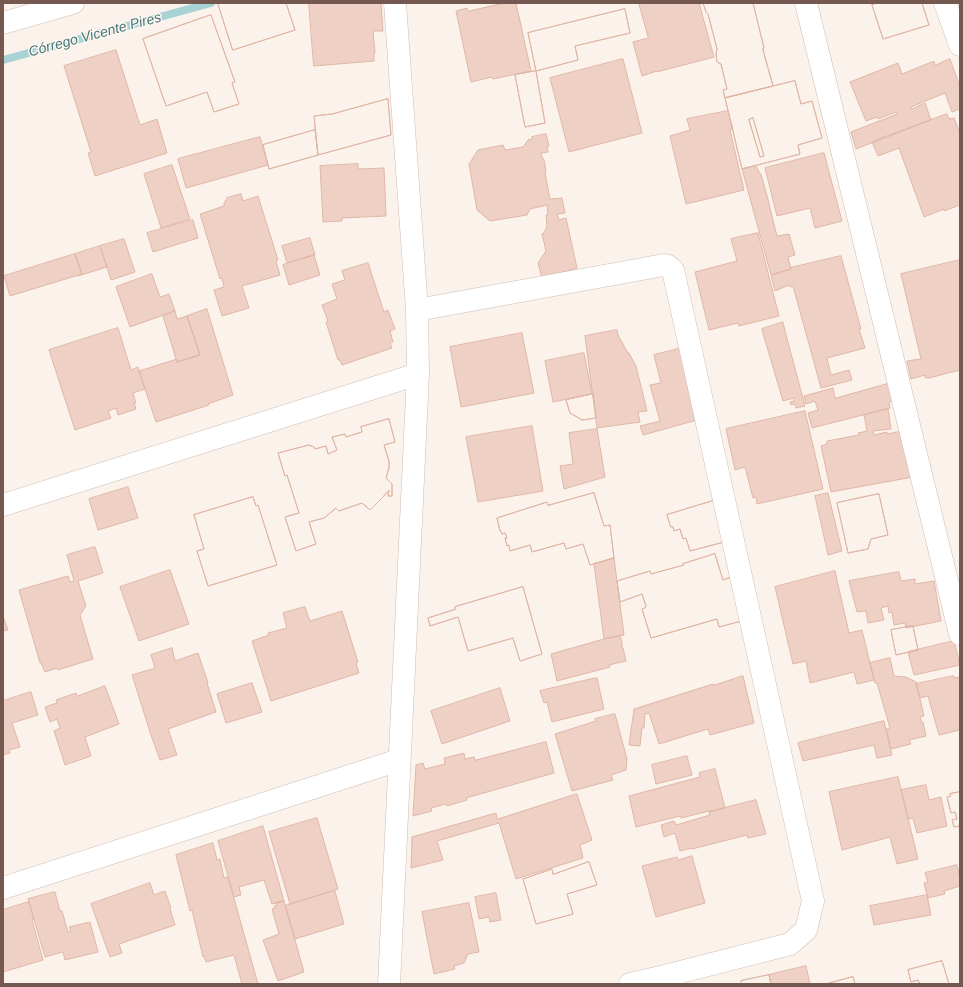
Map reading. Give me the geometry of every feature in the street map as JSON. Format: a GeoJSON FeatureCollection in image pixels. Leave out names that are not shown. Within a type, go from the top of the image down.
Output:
{"type":"FeatureCollection","features":[{"type":"Feature","properties":{"kind":"street"},"geometry":{"type":"LineString","coordinates":[[3,24],[73,3]]}},
{"type":"Feature","properties":{"kind":"street"},"geometry":{"type":"LineString","coordinates":[[389,984],[418,374],[417,310],[395,3]]}},
{"type":"Feature","properties":{"kind":"street"},"geometry":{"type":"LineString","coordinates":[[806,3],[960,634]]}},
{"type":"Feature","properties":{"kind":"street"},"geometry":{"type":"LineString","coordinates":[[945,3],[960,45]]}},
{"type":"Feature","properties":{"kind":"street"},"geometry":{"type":"LineString","coordinates":[[417,310],[664,265],[673,270],[814,902],[806,930],[790,944],[630,984]]}},
{"type":"Feature","properties":{"kind":"street"},"geometry":{"type":"LineString","coordinates":[[3,505],[418,374]]}},
{"type":"Feature","properties":{"kind":"street"},"geometry":{"type":"LineString","coordinates":[[3,888],[399,760]]}},
{"type":"Feature","properties":{"kind":"building"},"geometry":{"type":"Polygon","coordinates":[[[218,3],[286,3],[295,30],[233,50],[218,3]]]}},
{"type":"Feature","properties":{"kind":"building"},"geometry":{"type":"Polygon","coordinates":[[[218,3],[286,3],[295,30],[233,50],[218,3]]]}},
{"type":"Feature","properties":{"kind":"building"},"geometry":{"type":"Polygon","coordinates":[[[309,3],[381,3],[383,31],[373,31],[375,53],[374,61],[314,66],[309,3]]]}},
{"type":"Feature","properties":{"kind":"building"},"geometry":{"type":"Polygon","coordinates":[[[504,3],[516,3],[531,71],[471,82],[456,11],[467,8],[468,11],[504,3]]]}},
{"type":"Feature","properties":{"kind":"building"},"geometry":{"type":"Polygon","coordinates":[[[639,3],[699,3],[714,57],[642,76],[633,42],[648,38],[639,3]]]}},
{"type":"Feature","properties":{"kind":"building"},"geometry":{"type":"Polygon","coordinates":[[[703,3],[753,3],[764,48],[763,50],[773,86],[725,98],[723,90],[727,89],[721,64],[717,62],[717,49],[708,14],[703,3]]]}},
{"type":"Feature","properties":{"kind":"building"},"geometry":{"type":"Polygon","coordinates":[[[703,3],[753,3],[764,48],[763,50],[773,86],[725,98],[723,90],[727,89],[721,64],[717,62],[717,49],[708,14],[703,3]]]}},
{"type":"Feature","properties":{"kind":"building"},"geometry":{"type":"Polygon","coordinates":[[[877,3],[922,3],[929,25],[883,39],[872,5],[877,3]]]}},
{"type":"Feature","properties":{"kind":"building"},"geometry":{"type":"Polygon","coordinates":[[[877,3],[922,3],[929,25],[883,39],[872,5],[877,3]]]}},
{"type":"Feature","properties":{"kind":"building"},"geometry":{"type":"Polygon","coordinates":[[[625,9],[630,33],[575,46],[578,60],[536,71],[528,33],[625,9]]]}},
{"type":"Feature","properties":{"kind":"building"},"geometry":{"type":"Polygon","coordinates":[[[625,9],[630,33],[575,46],[578,60],[536,71],[528,33],[625,9]]]}},
{"type":"Feature","properties":{"kind":"building"},"geometry":{"type":"Polygon","coordinates":[[[211,15],[235,82],[232,83],[239,104],[214,112],[207,92],[166,106],[143,39],[211,15]]]}},
{"type":"Feature","properties":{"kind":"building"},"geometry":{"type":"Polygon","coordinates":[[[211,15],[235,82],[232,83],[239,104],[214,112],[207,92],[166,106],[143,39],[211,15]]]}},
{"type":"Feature","properties":{"kind":"building"},"geometry":{"type":"Polygon","coordinates":[[[116,50],[140,125],[157,119],[167,153],[95,176],[88,153],[91,152],[64,66],[116,50]]]}},
{"type":"Feature","properties":{"kind":"building"},"geometry":{"type":"Polygon","coordinates":[[[623,59],[642,133],[569,152],[550,78],[623,59]]]}},
{"type":"Feature","properties":{"kind":"building"},"geometry":{"type":"Polygon","coordinates":[[[950,59],[960,87],[960,109],[952,112],[945,93],[911,107],[912,109],[925,103],[931,120],[856,149],[851,132],[897,114],[896,112],[878,119],[877,117],[866,121],[850,82],[898,63],[902,74],[934,61],[935,65],[950,59]]]}},
{"type":"Feature","properties":{"kind":"building"},"geometry":{"type":"Polygon","coordinates":[[[536,71],[545,123],[525,127],[515,75],[536,71]]]}},
{"type":"Feature","properties":{"kind":"building"},"geometry":{"type":"Polygon","coordinates":[[[536,71],[545,123],[525,127],[515,75],[536,71]]]}},
{"type":"Feature","properties":{"kind":"building"},"geometry":{"type":"Polygon","coordinates":[[[795,81],[801,104],[812,101],[822,138],[798,145],[800,154],[742,169],[725,98],[795,81]],[[753,118],[749,120],[760,157],[764,156],[753,118]]]}},
{"type":"Feature","properties":{"kind":"building"},"geometry":{"type":"Polygon","coordinates":[[[795,81],[801,104],[812,101],[822,138],[798,145],[800,154],[742,169],[725,98],[795,81]],[[753,118],[749,120],[760,157],[764,156],[753,118]]]}},
{"type":"Feature","properties":{"kind":"building"},"geometry":{"type":"Polygon","coordinates":[[[388,99],[391,135],[318,155],[314,116],[332,114],[388,99]]]}},
{"type":"Feature","properties":{"kind":"building"},"geometry":{"type":"Polygon","coordinates":[[[388,99],[391,135],[318,155],[314,116],[332,114],[388,99]]]}},
{"type":"Feature","properties":{"kind":"building"},"geometry":{"type":"Polygon","coordinates":[[[728,111],[733,129],[730,130],[744,190],[686,204],[670,136],[690,130],[687,119],[728,111]]]}},
{"type":"Feature","properties":{"kind":"building"},"geometry":{"type":"Polygon","coordinates":[[[947,114],[949,119],[954,118],[960,133],[960,205],[944,211],[944,209],[924,217],[899,148],[878,156],[872,142],[947,114]]]}},
{"type":"Feature","properties":{"kind":"building"},"geometry":{"type":"Polygon","coordinates":[[[315,130],[318,155],[269,169],[263,145],[315,130]]]}},
{"type":"Feature","properties":{"kind":"building"},"geometry":{"type":"Polygon","coordinates":[[[315,130],[318,155],[269,169],[263,145],[315,130]]]}},
{"type":"Feature","properties":{"kind":"building"},"geometry":{"type":"Polygon","coordinates":[[[546,134],[549,146],[547,147],[548,152],[541,153],[544,160],[550,199],[562,198],[565,213],[557,214],[559,220],[566,218],[577,268],[542,278],[538,263],[546,251],[542,234],[547,226],[547,205],[530,209],[527,215],[490,221],[477,210],[469,164],[478,150],[503,145],[505,150],[523,147],[528,140],[532,139],[532,137],[546,134]]]}},
{"type":"Feature","properties":{"kind":"building"},"geometry":{"type":"Polygon","coordinates":[[[260,137],[268,165],[186,188],[178,159],[260,137]]]}},
{"type":"Feature","properties":{"kind":"building"},"geometry":{"type":"Polygon","coordinates":[[[824,153],[842,221],[815,228],[810,208],[777,216],[765,168],[824,153]]]}},
{"type":"Feature","properties":{"kind":"building"},"geometry":{"type":"Polygon","coordinates":[[[358,164],[358,169],[384,168],[386,216],[342,218],[342,221],[323,222],[320,166],[358,164]]]}},
{"type":"Feature","properties":{"kind":"building"},"geometry":{"type":"Polygon","coordinates":[[[172,165],[190,219],[161,228],[144,174],[172,165]]]}},
{"type":"Feature","properties":{"kind":"building"},"geometry":{"type":"Polygon","coordinates":[[[756,166],[761,174],[777,236],[789,234],[795,255],[788,257],[791,269],[771,275],[742,169],[756,166]]]}},
{"type":"Feature","properties":{"kind":"building"},"geometry":{"type":"Polygon","coordinates":[[[241,194],[243,201],[258,196],[278,260],[276,261],[280,275],[242,286],[249,308],[222,316],[214,290],[224,287],[222,278],[220,279],[200,214],[224,206],[227,198],[241,194]]]}},
{"type":"Feature","properties":{"kind":"building"},"geometry":{"type":"Polygon","coordinates":[[[193,220],[198,238],[153,252],[147,233],[193,220]]]}},
{"type":"Feature","properties":{"kind":"building"},"geometry":{"type":"Polygon","coordinates":[[[758,233],[779,316],[739,326],[738,323],[709,330],[695,272],[737,261],[731,239],[758,233]]]}},
{"type":"Feature","properties":{"kind":"building"},"geometry":{"type":"Polygon","coordinates":[[[310,238],[315,255],[287,263],[282,246],[310,238]]]}},
{"type":"Feature","properties":{"kind":"building"},"geometry":{"type":"Polygon","coordinates":[[[124,239],[135,272],[111,280],[100,246],[124,239]]]}},
{"type":"Feature","properties":{"kind":"building"},"geometry":{"type":"Polygon","coordinates":[[[100,246],[107,267],[78,276],[82,274],[75,254],[100,246]]]}},
{"type":"Feature","properties":{"kind":"building"},"geometry":{"type":"Polygon","coordinates":[[[75,254],[82,274],[10,296],[4,276],[75,254]]]}},
{"type":"Feature","properties":{"kind":"building"},"geometry":{"type":"Polygon","coordinates":[[[314,255],[320,275],[289,285],[283,265],[314,255]]]}},
{"type":"Feature","properties":{"kind":"building"},"geometry":{"type":"Polygon","coordinates":[[[841,256],[865,348],[827,358],[831,375],[849,370],[852,380],[821,388],[793,286],[790,287],[789,285],[775,291],[771,275],[791,269],[790,268],[841,256]]]}},
{"type":"Feature","properties":{"kind":"building"},"geometry":{"type":"Polygon","coordinates":[[[960,260],[960,370],[929,378],[925,378],[925,375],[911,379],[907,361],[921,359],[901,274],[960,260]]]}},
{"type":"Feature","properties":{"kind":"building"},"geometry":{"type":"Polygon","coordinates":[[[368,263],[384,312],[388,310],[395,329],[390,331],[393,342],[390,343],[392,348],[342,365],[340,360],[338,360],[326,322],[328,321],[322,305],[337,299],[332,284],[345,280],[342,271],[368,263]]]}},
{"type":"Feature","properties":{"kind":"building"},"geometry":{"type":"Polygon","coordinates":[[[152,274],[160,297],[169,294],[175,311],[130,327],[116,287],[152,274]]]}},
{"type":"Feature","properties":{"kind":"building"},"geometry":{"type":"Polygon","coordinates":[[[207,309],[233,395],[208,404],[209,405],[156,422],[139,371],[177,359],[177,362],[200,355],[187,316],[207,309]]]}},
{"type":"Feature","properties":{"kind":"building"},"geometry":{"type":"Polygon","coordinates":[[[175,311],[177,319],[187,316],[200,355],[177,362],[163,316],[175,311]]]}},
{"type":"Feature","properties":{"kind":"building"},"geometry":{"type":"Polygon","coordinates":[[[783,322],[805,406],[796,408],[795,404],[791,405],[790,402],[794,401],[794,398],[783,401],[762,330],[783,322]]]}},
{"type":"Feature","properties":{"kind":"building"},"geometry":{"type":"Polygon","coordinates":[[[118,328],[131,370],[138,367],[145,389],[133,393],[136,409],[118,415],[116,408],[108,411],[111,418],[75,430],[49,350],[118,328]]]}},
{"type":"Feature","properties":{"kind":"building"},"geometry":{"type":"Polygon","coordinates":[[[617,330],[618,335],[636,366],[647,411],[638,412],[640,422],[597,428],[585,336],[617,330]]]}},
{"type":"Feature","properties":{"kind":"building"},"geometry":{"type":"Polygon","coordinates":[[[522,333],[534,393],[461,407],[450,347],[522,333]]]}},
{"type":"Feature","properties":{"kind":"building"},"geometry":{"type":"Polygon","coordinates":[[[682,348],[697,420],[643,435],[640,426],[660,421],[650,385],[661,383],[654,355],[682,348]]]}},
{"type":"Feature","properties":{"kind":"building"},"geometry":{"type":"Polygon","coordinates":[[[584,353],[592,394],[553,402],[545,361],[584,353]]]}},
{"type":"Feature","properties":{"kind":"building"},"geometry":{"type":"Polygon","coordinates":[[[891,383],[895,400],[889,402],[890,408],[812,428],[808,413],[818,410],[815,401],[806,404],[804,396],[833,388],[835,398],[891,383]]]}},
{"type":"Feature","properties":{"kind":"building"},"geometry":{"type":"Polygon","coordinates":[[[593,394],[596,418],[582,420],[570,413],[566,400],[593,394]]]}},
{"type":"Feature","properties":{"kind":"building"},"geometry":{"type":"Polygon","coordinates":[[[593,394],[596,418],[582,420],[570,413],[566,400],[593,394]]]}},
{"type":"Feature","properties":{"kind":"building"},"geometry":{"type":"Polygon","coordinates":[[[888,409],[891,429],[873,431],[874,435],[902,431],[913,477],[831,492],[821,446],[827,444],[827,441],[859,435],[858,433],[867,431],[864,415],[888,409]]]}},
{"type":"Feature","properties":{"kind":"building"},"geometry":{"type":"Polygon","coordinates":[[[805,411],[823,489],[757,504],[756,497],[753,498],[745,467],[735,470],[726,429],[805,411]]]}},
{"type":"Feature","properties":{"kind":"building"},"geometry":{"type":"Polygon","coordinates":[[[389,419],[395,442],[384,445],[389,461],[389,468],[386,478],[392,484],[392,496],[388,496],[389,490],[370,510],[362,503],[339,511],[336,508],[324,518],[309,522],[316,544],[296,551],[285,517],[299,513],[287,475],[285,476],[278,453],[309,445],[315,449],[326,446],[328,454],[337,450],[332,437],[345,434],[346,437],[362,432],[361,427],[389,419]]]}},
{"type":"Feature","properties":{"kind":"building"},"geometry":{"type":"Polygon","coordinates":[[[389,419],[395,442],[384,445],[389,461],[389,468],[386,478],[392,484],[392,496],[388,496],[389,490],[370,510],[362,503],[339,511],[336,508],[324,518],[309,522],[316,544],[296,551],[285,517],[299,513],[287,475],[285,476],[278,453],[309,445],[315,449],[326,446],[328,454],[337,450],[332,437],[345,434],[346,437],[362,432],[361,427],[389,419]]]}},
{"type":"Feature","properties":{"kind":"building"},"geometry":{"type":"Polygon","coordinates":[[[532,426],[543,491],[478,502],[466,437],[532,426]]]}},
{"type":"Feature","properties":{"kind":"building"},"geometry":{"type":"Polygon","coordinates":[[[597,429],[605,477],[564,489],[560,466],[573,464],[569,433],[597,429]]]}},
{"type":"Feature","properties":{"kind":"building"},"geometry":{"type":"Polygon","coordinates":[[[128,487],[138,518],[98,530],[89,499],[128,487]]]}},
{"type":"Feature","properties":{"kind":"building"},"geometry":{"type":"Polygon","coordinates":[[[594,493],[604,526],[610,525],[614,558],[590,565],[583,544],[566,549],[564,543],[532,552],[530,545],[510,551],[509,545],[507,546],[505,538],[507,538],[505,533],[502,534],[500,531],[497,518],[547,502],[548,505],[594,493]]]}},
{"type":"Feature","properties":{"kind":"building"},"geometry":{"type":"Polygon","coordinates":[[[594,493],[604,526],[610,525],[614,558],[590,565],[583,544],[566,549],[564,543],[532,552],[530,545],[510,551],[509,545],[507,546],[505,538],[507,538],[505,533],[502,534],[500,531],[497,518],[547,502],[548,505],[594,493]]]}},
{"type":"Feature","properties":{"kind":"building"},"geometry":{"type":"Polygon","coordinates":[[[828,493],[842,551],[828,555],[815,496],[828,493]]]}},
{"type":"Feature","properties":{"kind":"building"},"geometry":{"type":"Polygon","coordinates":[[[879,494],[888,535],[871,539],[868,549],[848,553],[837,503],[879,494]]]}},
{"type":"Feature","properties":{"kind":"building"},"geometry":{"type":"Polygon","coordinates":[[[879,494],[888,535],[871,539],[868,549],[848,553],[837,503],[879,494]]]}},
{"type":"Feature","properties":{"kind":"building"},"geometry":{"type":"Polygon","coordinates":[[[253,497],[256,506],[258,505],[277,565],[208,586],[197,551],[204,549],[194,515],[253,497]]]}},
{"type":"Feature","properties":{"kind":"building"},"geometry":{"type":"Polygon","coordinates":[[[253,497],[256,506],[258,505],[277,565],[208,586],[197,551],[204,549],[194,515],[253,497]]]}},
{"type":"Feature","properties":{"kind":"building"},"geometry":{"type":"Polygon","coordinates":[[[716,500],[728,541],[690,551],[686,538],[683,539],[680,529],[674,531],[673,527],[670,525],[667,515],[716,500]]]}},
{"type":"Feature","properties":{"kind":"building"},"geometry":{"type":"Polygon","coordinates":[[[716,500],[728,541],[690,551],[686,538],[683,539],[680,529],[674,531],[673,527],[670,525],[667,515],[716,500]]]}},
{"type":"Feature","properties":{"kind":"building"},"geometry":{"type":"Polygon","coordinates":[[[95,547],[103,573],[78,581],[86,606],[80,615],[93,659],[58,670],[57,668],[45,672],[40,663],[19,590],[68,576],[70,582],[74,581],[67,555],[95,547]]]}},
{"type":"Feature","properties":{"kind":"building"},"geometry":{"type":"Polygon","coordinates":[[[715,554],[723,580],[731,577],[749,619],[719,627],[717,619],[651,638],[642,609],[646,606],[642,594],[620,602],[617,581],[650,571],[651,574],[684,565],[683,564],[715,554]]]}},
{"type":"Feature","properties":{"kind":"building"},"geometry":{"type":"Polygon","coordinates":[[[715,554],[723,580],[731,577],[749,619],[719,627],[717,619],[651,638],[642,609],[646,606],[642,594],[620,602],[617,581],[650,571],[651,574],[684,565],[683,564],[715,554]]]}},
{"type":"Feature","properties":{"kind":"building"},"geometry":{"type":"Polygon","coordinates":[[[614,558],[624,635],[604,639],[594,564],[614,558]]]}},
{"type":"Feature","properties":{"kind":"building"},"geometry":{"type":"Polygon","coordinates":[[[170,570],[189,624],[139,641],[120,587],[170,570]]]}},
{"type":"Feature","properties":{"kind":"building"},"geometry":{"type":"Polygon","coordinates":[[[835,571],[849,633],[862,630],[874,680],[857,684],[854,672],[810,683],[806,661],[793,664],[775,587],[835,571]]]}},
{"type":"Feature","properties":{"kind":"building"},"geometry":{"type":"Polygon","coordinates":[[[899,572],[901,581],[915,579],[915,584],[934,581],[941,621],[906,628],[905,623],[894,625],[892,612],[889,613],[888,606],[881,608],[884,620],[868,623],[866,611],[857,612],[849,581],[899,572]]]}},
{"type":"Feature","properties":{"kind":"building"},"geometry":{"type":"Polygon","coordinates":[[[523,587],[542,654],[520,661],[513,638],[468,651],[458,617],[430,626],[428,618],[456,609],[455,607],[523,587]]]}},
{"type":"Feature","properties":{"kind":"building"},"geometry":{"type":"Polygon","coordinates":[[[523,587],[542,654],[520,661],[513,638],[468,651],[458,617],[430,626],[428,618],[456,609],[455,607],[523,587]]]}},
{"type":"Feature","properties":{"kind":"building"},"geometry":{"type":"Polygon","coordinates":[[[305,607],[310,621],[342,611],[358,662],[356,663],[359,673],[271,701],[252,641],[269,635],[268,633],[287,628],[283,613],[305,607]]]}},
{"type":"Feature","properties":{"kind":"building"},"geometry":{"type":"Polygon","coordinates":[[[3,616],[8,630],[3,631],[3,616]]]}},
{"type":"Feature","properties":{"kind":"building"},"geometry":{"type":"Polygon","coordinates":[[[913,626],[918,650],[896,655],[891,630],[913,626]]]}},
{"type":"Feature","properties":{"kind":"building"},"geometry":{"type":"Polygon","coordinates":[[[913,626],[918,650],[896,655],[891,630],[913,626]]]}},
{"type":"Feature","properties":{"kind":"building"},"geometry":{"type":"Polygon","coordinates":[[[620,636],[626,661],[609,665],[610,667],[557,681],[551,654],[620,636]]]}},
{"type":"Feature","properties":{"kind":"building"},"geometry":{"type":"Polygon","coordinates":[[[954,641],[960,665],[914,675],[908,652],[954,641]]]}},
{"type":"Feature","properties":{"kind":"building"},"geometry":{"type":"Polygon","coordinates":[[[172,648],[175,661],[198,653],[216,712],[168,729],[177,755],[160,760],[132,675],[155,668],[151,655],[172,648]]]}},
{"type":"Feature","properties":{"kind":"building"},"geometry":{"type":"Polygon","coordinates":[[[890,658],[894,676],[906,677],[916,682],[924,716],[920,717],[922,723],[923,722],[926,736],[909,740],[911,744],[891,749],[886,729],[890,728],[870,663],[890,658]]]}},
{"type":"Feature","properties":{"kind":"building"},"geometry":{"type":"Polygon","coordinates":[[[743,676],[754,723],[710,735],[708,729],[659,744],[649,713],[645,714],[640,746],[629,745],[634,709],[743,676]]]}},
{"type":"Feature","properties":{"kind":"building"},"geometry":{"type":"Polygon","coordinates":[[[954,676],[954,678],[960,677],[960,730],[939,735],[928,696],[920,698],[916,684],[954,676]]]}},
{"type":"Feature","properties":{"kind":"building"},"geometry":{"type":"Polygon","coordinates":[[[597,678],[604,709],[552,722],[547,702],[544,703],[540,691],[597,678]]]}},
{"type":"Feature","properties":{"kind":"building"},"geometry":{"type":"Polygon","coordinates":[[[252,683],[262,712],[226,723],[217,694],[252,683]]]}},
{"type":"Feature","properties":{"kind":"building"},"geometry":{"type":"Polygon","coordinates":[[[105,686],[119,724],[85,737],[91,756],[65,765],[54,731],[60,728],[57,719],[50,722],[45,707],[57,703],[56,700],[76,693],[77,696],[105,686]]]}},
{"type":"Feature","properties":{"kind":"building"},"geometry":{"type":"Polygon","coordinates":[[[500,688],[510,721],[442,744],[431,711],[500,688]]]}},
{"type":"Feature","properties":{"kind":"building"},"geometry":{"type":"Polygon","coordinates":[[[31,692],[38,715],[12,723],[20,747],[9,750],[10,753],[3,755],[3,701],[31,692]]]}},
{"type":"Feature","properties":{"kind":"building"},"geometry":{"type":"Polygon","coordinates":[[[615,714],[627,759],[626,770],[611,775],[613,780],[572,791],[555,734],[596,721],[595,719],[615,714]]]}},
{"type":"Feature","properties":{"kind":"building"},"geometry":{"type":"Polygon","coordinates":[[[884,721],[892,755],[877,758],[874,745],[803,761],[798,743],[884,721]]]}},
{"type":"Feature","properties":{"kind":"building"},"geometry":{"type":"Polygon","coordinates":[[[546,742],[554,773],[466,798],[467,800],[447,806],[446,804],[431,808],[432,811],[413,816],[416,765],[423,763],[425,769],[445,764],[444,758],[464,753],[465,759],[474,757],[475,760],[546,742]]]}},
{"type":"Feature","properties":{"kind":"building"},"geometry":{"type":"Polygon","coordinates":[[[687,756],[692,775],[656,784],[652,765],[687,756]]]}},
{"type":"Feature","properties":{"kind":"building"},"geometry":{"type":"Polygon","coordinates":[[[715,769],[725,808],[681,818],[680,816],[636,827],[629,796],[700,777],[699,773],[715,769]]]}},
{"type":"Feature","properties":{"kind":"building"},"geometry":{"type":"Polygon","coordinates":[[[898,777],[918,859],[897,864],[890,837],[842,850],[829,792],[898,777]]]}},
{"type":"Feature","properties":{"kind":"building"},"geometry":{"type":"Polygon","coordinates":[[[926,785],[929,800],[941,797],[947,826],[917,833],[913,818],[908,819],[901,790],[926,785]]]}},
{"type":"Feature","properties":{"kind":"building"},"geometry":{"type":"Polygon","coordinates":[[[960,792],[960,832],[959,826],[954,827],[952,820],[957,819],[955,812],[951,813],[947,797],[951,796],[950,794],[960,792]]]}},
{"type":"Feature","properties":{"kind":"building"},"geometry":{"type":"Polygon","coordinates":[[[960,792],[960,832],[959,826],[954,827],[952,820],[957,819],[955,812],[951,813],[947,797],[951,796],[950,794],[960,792]]]}},
{"type":"Feature","properties":{"kind":"building"},"geometry":{"type":"Polygon","coordinates":[[[577,794],[592,840],[580,845],[583,858],[516,879],[499,823],[437,841],[443,860],[411,868],[412,837],[496,813],[497,819],[577,794]]]}},
{"type":"Feature","properties":{"kind":"building"},"geometry":{"type":"Polygon","coordinates":[[[756,800],[766,834],[748,838],[747,835],[680,851],[675,833],[664,837],[661,825],[674,821],[676,825],[710,815],[709,812],[756,800]]]}},
{"type":"Feature","properties":{"kind":"building"},"geometry":{"type":"Polygon","coordinates":[[[317,818],[338,889],[290,904],[269,832],[317,818]]]}},
{"type":"Feature","properties":{"kind":"building"},"geometry":{"type":"Polygon","coordinates":[[[263,826],[284,901],[272,904],[264,880],[239,887],[241,895],[234,897],[218,841],[263,826]]]}},
{"type":"Feature","properties":{"kind":"building"},"geometry":{"type":"Polygon","coordinates":[[[213,843],[217,860],[220,859],[224,878],[228,877],[258,984],[242,984],[234,955],[206,962],[204,956],[203,957],[192,910],[190,911],[176,855],[213,843]]]}},
{"type":"Feature","properties":{"kind":"building"},"geometry":{"type":"Polygon","coordinates":[[[692,856],[705,903],[656,917],[642,866],[677,857],[678,860],[692,856]]]}},
{"type":"Feature","properties":{"kind":"building"},"geometry":{"type":"Polygon","coordinates":[[[589,862],[597,885],[567,894],[573,914],[536,924],[523,879],[552,869],[553,874],[589,862]]]}},
{"type":"Feature","properties":{"kind":"building"},"geometry":{"type":"Polygon","coordinates":[[[589,862],[597,885],[567,894],[573,914],[536,924],[523,879],[552,869],[553,874],[589,862]]]}},
{"type":"Feature","properties":{"kind":"building"},"geometry":{"type":"Polygon","coordinates":[[[957,865],[960,886],[944,891],[945,894],[928,898],[924,883],[928,882],[925,873],[957,865]]]}},
{"type":"Feature","properties":{"kind":"building"},"geometry":{"type":"Polygon","coordinates":[[[150,883],[154,895],[165,891],[175,925],[119,944],[122,953],[110,957],[91,904],[150,883]]]}},
{"type":"Feature","properties":{"kind":"building"},"geometry":{"type":"Polygon","coordinates":[[[335,891],[344,924],[295,939],[285,906],[335,891]]]}},
{"type":"Feature","properties":{"kind":"building"},"geometry":{"type":"Polygon","coordinates":[[[55,892],[68,932],[71,931],[69,927],[90,922],[98,952],[65,960],[63,952],[45,957],[28,899],[55,892]]]}},
{"type":"Feature","properties":{"kind":"building"},"geometry":{"type":"Polygon","coordinates":[[[496,893],[501,920],[490,922],[489,917],[479,919],[475,897],[496,893]]]}},
{"type":"Feature","properties":{"kind":"building"},"geometry":{"type":"Polygon","coordinates":[[[927,895],[931,915],[874,925],[870,906],[927,895]]]}},
{"type":"Feature","properties":{"kind":"building"},"geometry":{"type":"Polygon","coordinates":[[[284,901],[304,972],[278,981],[263,940],[279,934],[272,909],[277,905],[276,903],[284,901]]]}},
{"type":"Feature","properties":{"kind":"building"},"geometry":{"type":"Polygon","coordinates":[[[29,902],[34,919],[32,920],[43,960],[3,972],[3,910],[29,902]]]}},
{"type":"Feature","properties":{"kind":"building"},"geometry":{"type":"Polygon","coordinates":[[[469,903],[479,952],[468,954],[464,963],[454,966],[455,969],[434,974],[422,912],[469,903]]]}},
{"type":"Feature","properties":{"kind":"building"},"geometry":{"type":"Polygon","coordinates":[[[942,961],[949,984],[920,984],[918,980],[911,982],[908,970],[942,961]]]}},
{"type":"Feature","properties":{"kind":"building"},"geometry":{"type":"Polygon","coordinates":[[[942,961],[949,984],[920,984],[918,980],[911,982],[908,970],[942,961]]]}},
{"type":"Feature","properties":{"kind":"building"},"geometry":{"type":"Polygon","coordinates":[[[806,966],[810,984],[771,984],[769,975],[806,966]]]}},
{"type":"Feature","properties":{"kind":"building"},"geometry":{"type":"Polygon","coordinates":[[[769,975],[771,984],[742,984],[741,981],[769,975]]]}},
{"type":"Feature","properties":{"kind":"building"},"geometry":{"type":"Polygon","coordinates":[[[769,975],[771,984],[742,984],[741,981],[769,975]]]}},
{"type":"Feature","properties":{"kind":"building"},"geometry":{"type":"Polygon","coordinates":[[[853,977],[855,984],[826,984],[853,977]]]}},
{"type":"Feature","properties":{"kind":"building"},"geometry":{"type":"Polygon","coordinates":[[[853,977],[855,984],[826,984],[853,977]]]}},
{"type":"Feature","properties":{"kind":"waterway","name":"Córrego Vicente Pires"},"geometry":{"type":"LineString","coordinates":[[3,60],[211,3]]}}]}
